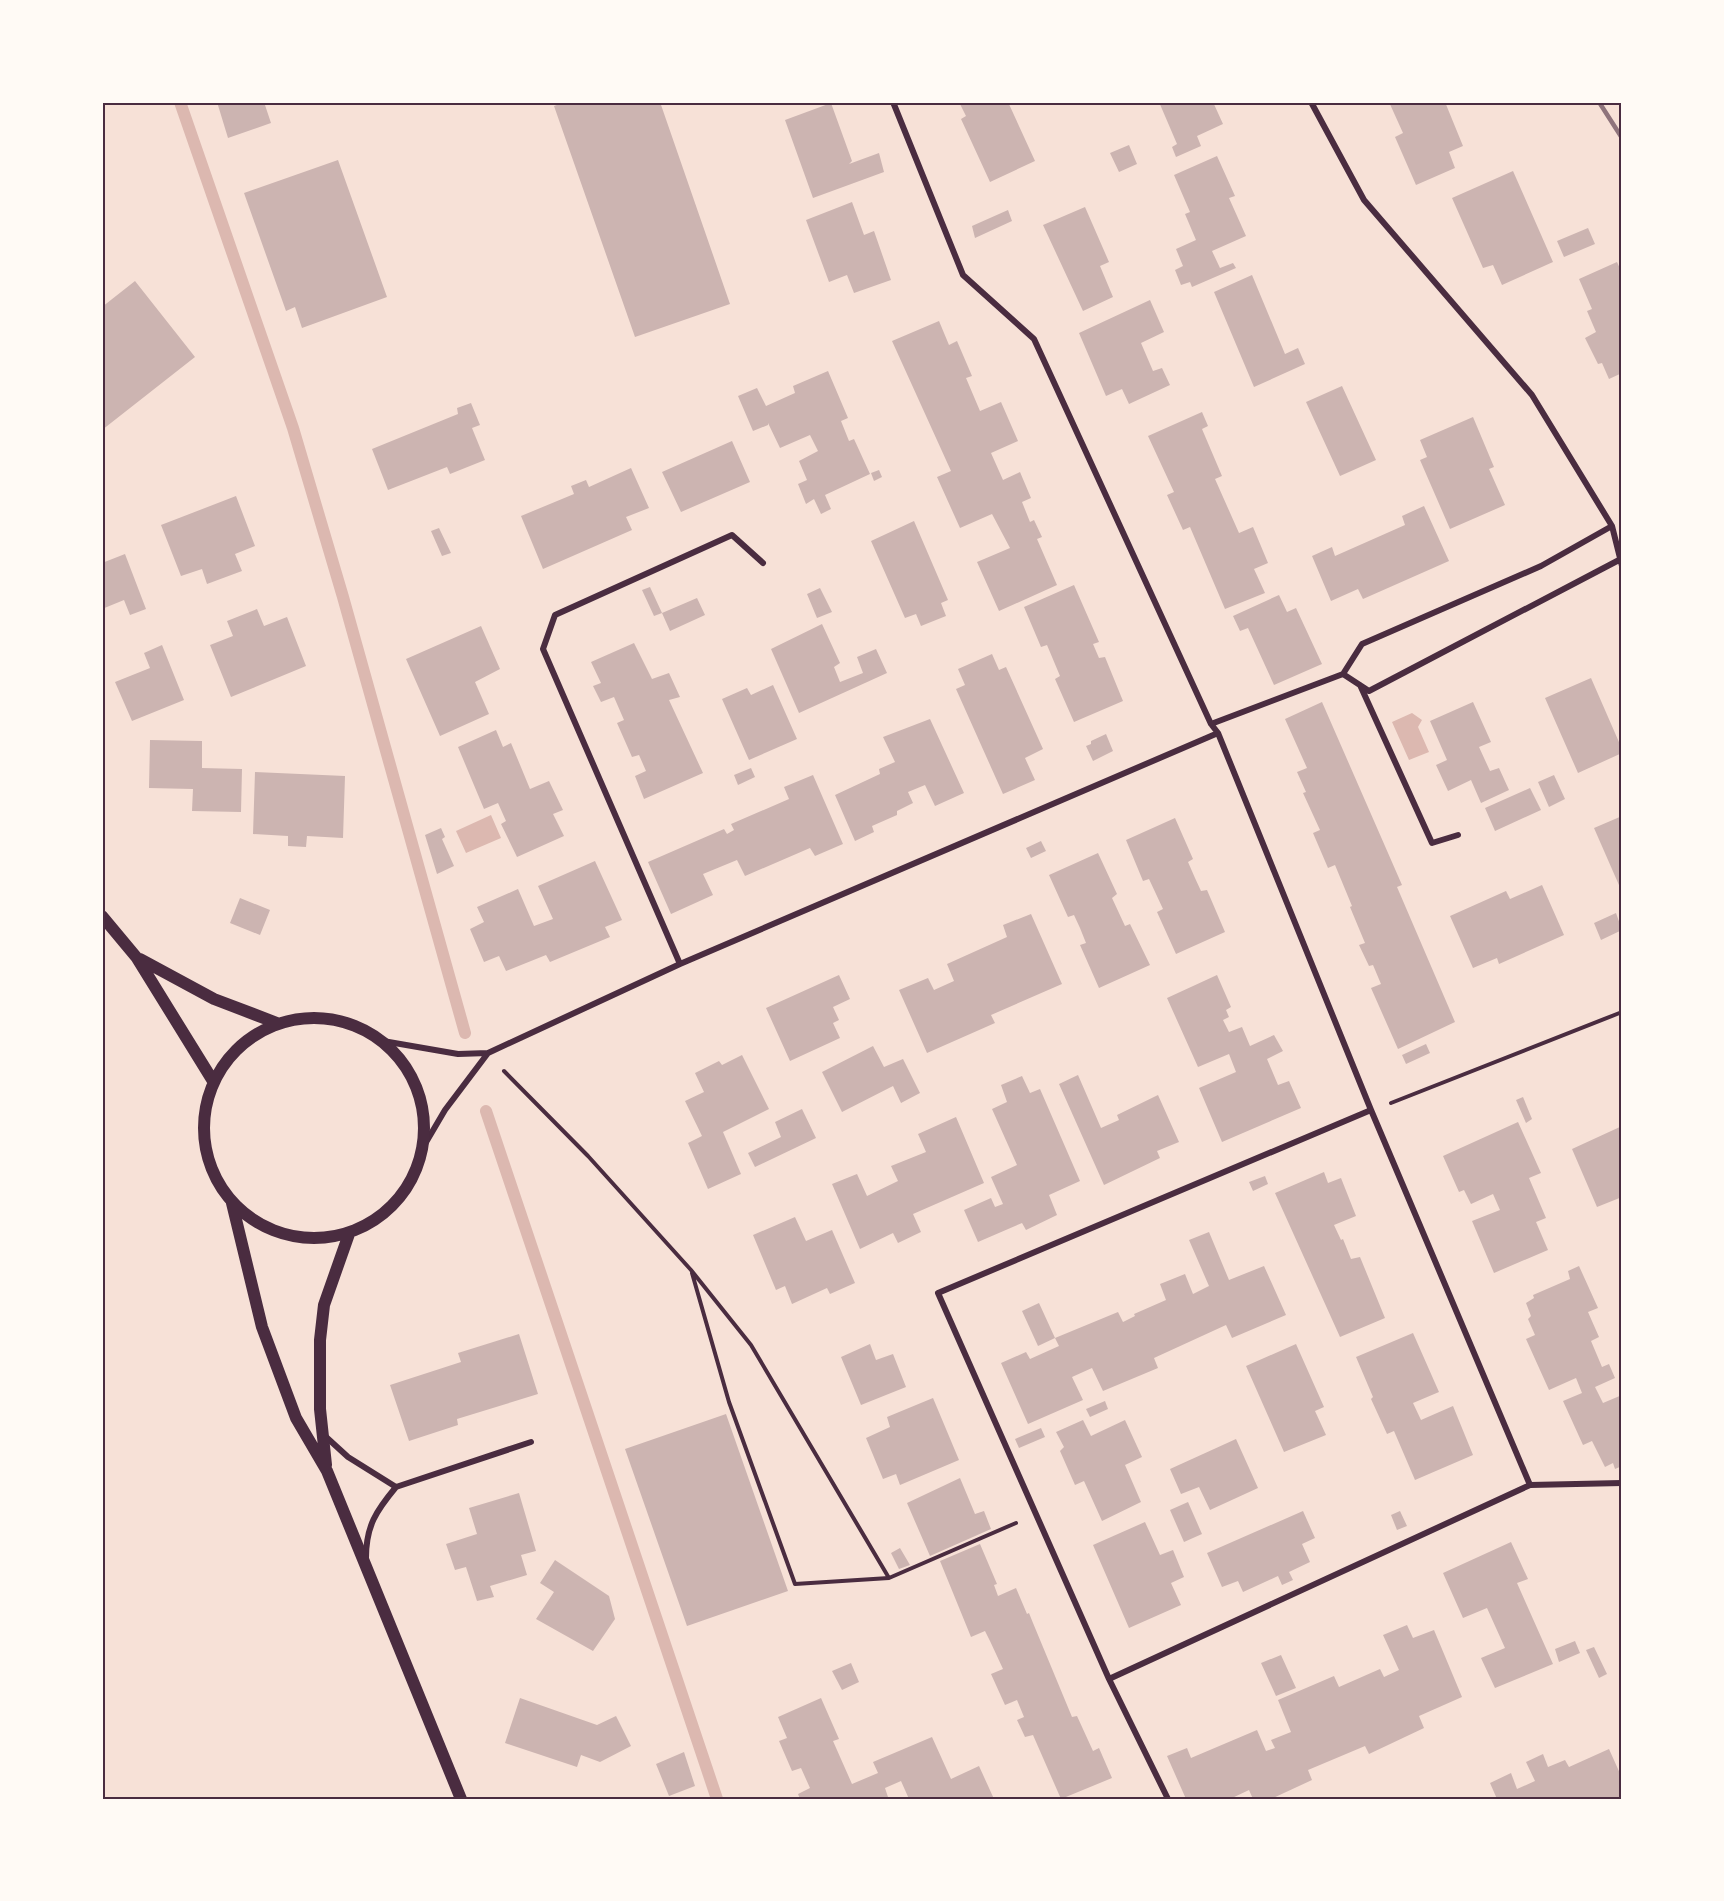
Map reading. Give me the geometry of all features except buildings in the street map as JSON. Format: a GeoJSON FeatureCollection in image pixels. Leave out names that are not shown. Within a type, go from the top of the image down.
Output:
{"type":"FeatureCollection","features":[{"type":"Feature","properties":{"kind":"main road"},"geometry":{"type":"LineString","coordinates":[[102,916],[137,958],[213,1081]]}},
{"type":"Feature","properties":{"kind":"main road"},"geometry":{"type":"LineString","coordinates":[[137,958],[214,999],[277,1023]]}},
{"type":"Feature","properties":{"kind":"main road"},"geometry":{"type":"LineString","coordinates":[[313,1017],[346,1021],[383,1041],[408,1068],[423,1104],[425,1144],[412,1182],[385,1214],[349,1234],[340,1236],[285,1235],[262,1227],[232,1203],[210,1169],[203,1133],[213,1081],[239,1046],[277,1023],[313,1017]]}},
{"type":"Feature","properties":{"kind":"main road"},"geometry":{"type":"LineString","coordinates":[[232,1203],[262,1327],[296,1418],[327,1471],[461,1799]]}},
{"type":"Feature","properties":{"kind":"main road"},"geometry":{"type":"LineString","coordinates":[[327,1471],[320,1409],[320,1340],[324,1305],[349,1234]]}},
{"type":"Feature","properties":{"kind":"street"},"geometry":{"type":"LineString","coordinates":[[893,102],[963,275],[1034,339],[1211,724],[1218,733],[1371,1110],[1530,1485]]}},
{"type":"Feature","properties":{"kind":"street"},"geometry":{"type":"LineString","coordinates":[[1311,102],[1364,200],[1532,395],[1612,526],[1621,563],[1369,691],[1343,674]]}},
{"type":"Feature","properties":{"kind":"street"},"geometry":{"type":"LineString","coordinates":[[1211,724],[1343,674],[1362,644],[1541,566],[1612,526]]}},
{"type":"Feature","properties":{"kind":"street"},"geometry":{"type":"LineString","coordinates":[[680,964],[543,649],[555,615],[732,535],[763,563]]}},
{"type":"Feature","properties":{"kind":"street"},"geometry":{"type":"LineString","coordinates":[[1359,684],[1432,843],[1458,835]]}},
{"type":"Feature","properties":{"kind":"street"},"geometry":{"type":"LineString","coordinates":[[383,1041],[458,1054],[488,1053],[680,964],[1218,733]]}},
{"type":"Feature","properties":{"kind":"street"},"geometry":{"type":"LineString","coordinates":[[425,1144],[445,1110],[488,1053]]}},
{"type":"Feature","properties":{"kind":"street"},"geometry":{"type":"LineString","coordinates":[[1168,1799],[1109,1679],[938,1293],[1371,1110]]}},
{"type":"Feature","properties":{"kind":"street"},"geometry":{"type":"LineString","coordinates":[[322,1434],[348,1458],[396,1487]]}},
{"type":"Feature","properties":{"kind":"street"},"geometry":{"type":"LineString","coordinates":[[366,1567],[366,1538],[379,1507],[396,1487],[531,1442]]}},
{"type":"Feature","properties":{"kind":"street"},"geometry":{"type":"LineString","coordinates":[[1109,1679],[1530,1485],[1622,1482]]}},
{"type":"Feature","properties":{"kind":"path"},"geometry":{"type":"LineString","coordinates":[[1371,1110],[1622,1012]]}},
{"type":"Feature","properties":{"kind":"path"},"geometry":{"type":"LineString","coordinates":[[488,1053],[588,1156],[691,1270],[751,1345],[889,1578]]}},
{"type":"Feature","properties":{"kind":"path"},"geometry":{"type":"LineString","coordinates":[[691,1270],[729,1402],[795,1584],[889,1578],[1036,1514]]}},
{"type":"Feature","properties":{"kind":"shaded area"},"geometry":{"type":"Polygon","coordinates":[[[1412,713],[1422,720],[1418,727],[1429,752],[1409,760],[1392,722],[1412,713]]]}},
{"type":"Feature","properties":{"kind":"shaded area"},"geometry":{"type":"Polygon","coordinates":[[[491,815],[501,838],[466,853],[456,831],[491,815]]]}},
{"type":"Feature","properties":{"kind":"waterway"},"geometry":{"type":"LineString","coordinates":[[180,102],[293,428],[343,597],[465,1033]]}},
{"type":"Feature","properties":{"kind":"waterway"},"geometry":{"type":"LineString","coordinates":[[486,1111],[717,1799]]}},
{"type":"Feature","properties":{"kind":"railway"},"geometry":{"type":"LineString","coordinates":[[1599,102],[1622,138]]}}]}
